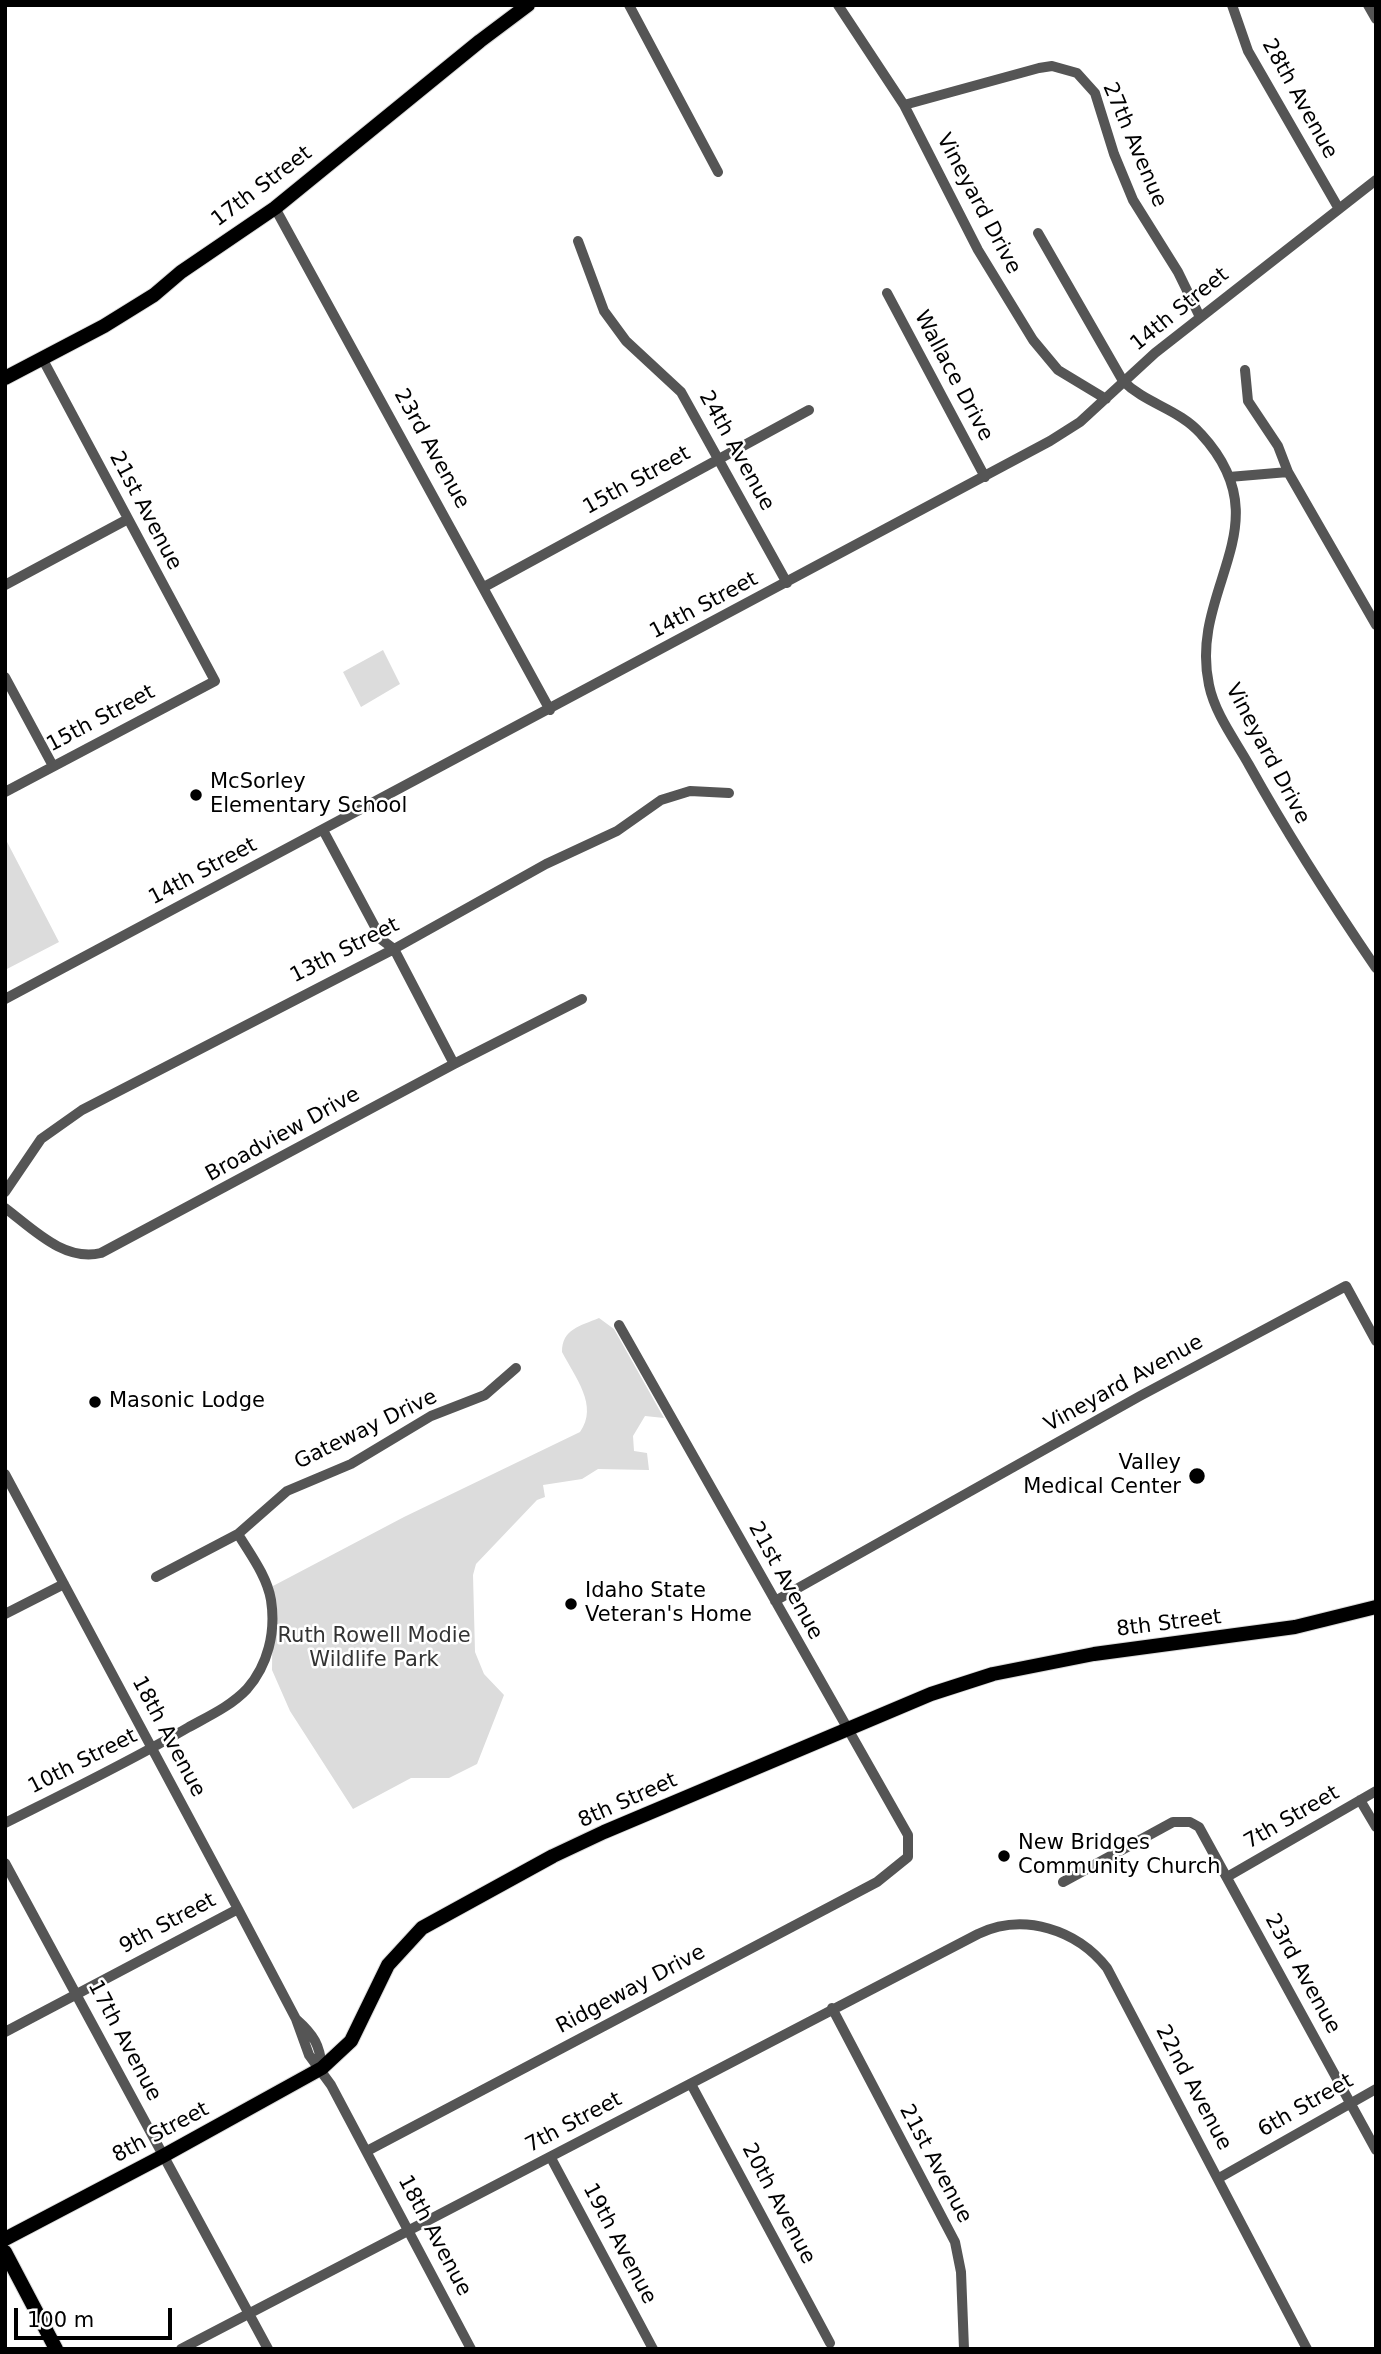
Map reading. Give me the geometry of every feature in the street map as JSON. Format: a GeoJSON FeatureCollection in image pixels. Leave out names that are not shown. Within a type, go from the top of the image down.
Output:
{"type":"FeatureCollection","features":[{"type":"Feature","properties":{"kind":"main road","name":"17th Street"},"geometry":{"type":"LineString","coordinates":[[5,378],[138,307],[181,272],[275,208],[528,5]]}},
{"type":"Feature","properties":{"kind":"main road","name":"8th Street"},"geometry":{"type":"LineString","coordinates":[[5,2239],[322,2068],[356,2034],[382,1976],[398,1951],[434,1920],[604,1832],[931,1694],[1007,1671],[1094,1654],[1284,1629],[1376,1606]]}},
{"type":"Feature","properties":{"kind":"main road"},"geometry":{"type":"LineString","coordinates":[[5,2252],[56,2349]]}},
{"type":"Feature","properties":{"kind":"street"},"geometry":{"type":"LineString","coordinates":[[629,5],[719,172]]}},
{"type":"Feature","properties":{"kind":"street","name":"Vineyard Drive"},"geometry":{"type":"LineString","coordinates":[[838,5],[904,105],[978,250],[1033,340],[1058,370],[1106,399]]}},
{"type":"Feature","properties":{"kind":"street","name":"28th Avenue"},"geometry":{"type":"LineString","coordinates":[[1232,5],[1248,51],[1339,209]]}},
{"type":"Feature","properties":{"kind":"street"},"geometry":{"type":"LineString","coordinates":[[1368,5],[1376,19]]}},
{"type":"Feature","properties":{"kind":"street","name":"27th Avenue"},"geometry":{"type":"LineString","coordinates":[[904,105],[1039,68],[1052,66],[1077,74],[1088,83],[1099,102],[1114,154],[1133,200],[1178,272],[1200,317]]}},
{"type":"Feature","properties":{"kind":"street","name":"14th Street"},"geometry":{"type":"LineString","coordinates":[[5,999],[985,477],[1080,422],[1123,381],[1200,317],[1376,180]]}},
{"type":"Feature","properties":{"kind":"street","name":"23rd Avenue"},"geometry":{"type":"LineString","coordinates":[[275,208],[550,710]]}},
{"type":"Feature","properties":{"kind":"street"},"geometry":{"type":"LineString","coordinates":[[1038,233],[1123,381]]}},
{"type":"Feature","properties":{"kind":"street","name":"24th Avenue"},"geometry":{"type":"LineString","coordinates":[[578,241],[604,311],[626,341],[681,392],[787,583]]}},
{"type":"Feature","properties":{"kind":"street","name":"Wallace Drive"},"geometry":{"type":"LineString","coordinates":[[887,293],[985,477]]}},
{"type":"Feature","properties":{"kind":"street","name":"21st Avenue"},"geometry":{"type":"LineString","coordinates":[[42,358],[215,681]]}},
{"type":"Feature","properties":{"kind":"street"},"geometry":{"type":"LineString","coordinates":[[1245,370],[1248,401],[1278,446],[1288,472],[1376,625]]}},
{"type":"Feature","properties":{"kind":"street","name":"Vineyard Drive"},"geometry":{"type":"LineString","coordinates":[[1123,381],[1131,389],[1166,406],[1192,424],[1211,446],[1229,477],[1238,526],[1231,557],[1207,624],[1206,669],[1213,702],[1289,836],[1376,968]]}},
{"type":"Feature","properties":{"kind":"street","name":"15th Street"},"geometry":{"type":"LineString","coordinates":[[484,587],[809,410]]}},
{"type":"Feature","properties":{"kind":"street"},"geometry":{"type":"LineString","coordinates":[[1229,477],[1288,472]]}},
{"type":"Feature","properties":{"kind":"street"},"geometry":{"type":"LineString","coordinates":[[5,585],[128,519]]}},
{"type":"Feature","properties":{"kind":"street"},"geometry":{"type":"LineString","coordinates":[[5,677],[53,766]]}},
{"type":"Feature","properties":{"kind":"street","name":"15th Street"},"geometry":{"type":"LineString","coordinates":[[5,792],[215,681]]}},
{"type":"Feature","properties":{"kind":"street","name":"13th Street"},"geometry":{"type":"LineString","coordinates":[[5,1192],[31,1151],[61,1122],[216,1038],[394,949],[546,864],[617,831],[661,800],[690,791],[729,793]]}},
{"type":"Feature","properties":{"kind":"street"},"geometry":{"type":"LineString","coordinates":[[323,830],[382,940],[394,949],[454,1063]]}},
{"type":"Feature","properties":{"kind":"street","name":"Broadview Drive"},"geometry":{"type":"LineString","coordinates":[[5,1208],[65,1251],[82,1256],[101,1253],[454,1063],[582,999]]}},
{"type":"Feature","properties":{"kind":"street","name":"Vineyard Avenue"},"geometry":{"type":"LineString","coordinates":[[775,1601],[1140,1396],[1346,1286],[1376,1341]]}},
{"type":"Feature","properties":{"kind":"street","name":"21st Avenue"},"geometry":{"type":"LineString","coordinates":[[619,1325],[908,1835],[911,1844],[908,1857]]}},
{"type":"Feature","properties":{"kind":"street","name":"Gateway Drive"},"geometry":{"type":"LineString","coordinates":[[156,1577],[238,1534],[287,1491],[351,1464],[431,1416],[485,1395],[516,1368]]}},
{"type":"Feature","properties":{"kind":"street","name":"18th Avenue"},"geometry":{"type":"LineString","coordinates":[[5,1474],[296,2019],[311,2032],[320,2047],[322,2068],[471,2349]]}},
{"type":"Feature","properties":{"kind":"street","name":"10th Street"},"geometry":{"type":"LineString","coordinates":[[5,1823],[153,1748],[242,1694],[265,1660],[272,1627],[270,1593],[238,1534]]}},
{"type":"Feature","properties":{"kind":"street"},"geometry":{"type":"LineString","coordinates":[[5,1614],[64,1584]]}},
{"type":"Feature","properties":{"kind":"street","name":"7th Street"},"geometry":{"type":"LineString","coordinates":[[1227,1877],[1376,1791]]}},
{"type":"Feature","properties":{"kind":"street"},"geometry":{"type":"LineString","coordinates":[[1360,1800],[1376,1828]]}},
{"type":"Feature","properties":{"kind":"street","name":"23rd Avenue"},"geometry":{"type":"LineString","coordinates":[[1063,1882],[1173,1822],[1189,1822],[1199,1827],[1376,2150]]}},
{"type":"Feature","properties":{"kind":"street","name":"Ridgeway Drive"},"geometry":{"type":"LineString","coordinates":[[367,2151],[877,1882],[908,1857]]}},
{"type":"Feature","properties":{"kind":"street","name":"17th Avenue"},"geometry":{"type":"LineString","coordinates":[[5,1863],[268,2349]]}},
{"type":"Feature","properties":{"kind":"street","name":"9th Street"},"geometry":{"type":"LineString","coordinates":[[5,2032],[238,1909]]}},
{"type":"Feature","properties":{"kind":"street","name":"22nd Avenue"},"geometry":{"type":"LineString","coordinates":[[985,1931],[1005,1925],[1037,1926],[1077,1940],[1099,1957],[1117,1984],[1307,2349]]}},
{"type":"Feature","properties":{"kind":"street","name":"7th Street"},"geometry":{"type":"LineString","coordinates":[[181,2349],[408,2228],[551,2158],[832,2008],[985,1931]]}},
{"type":"Feature","properties":{"kind":"street","name":"21st Avenue"},"geometry":{"type":"LineString","coordinates":[[832,2008],[955,2242],[961,2272],[960,2347]]}},
{"type":"Feature","properties":{"kind":"street","name":"20th Avenue"},"geometry":{"type":"LineString","coordinates":[[691,2084],[830,2343]]}},
{"type":"Feature","properties":{"kind":"street","name":"6th Street"},"geometry":{"type":"LineString","coordinates":[[1219,2178],[1376,2089]]}},
{"type":"Feature","properties":{"kind":"street","name":"19th Avenue"},"geometry":{"type":"LineString","coordinates":[[551,2158],[653,2349]]}},
{"type":"Feature","properties":{"kind":"green space"},"geometry":{"type":"Polygon","coordinates":[[[383,650],[400,684],[361,707],[343,672],[383,650]]]}},
{"type":"Feature","properties":{"kind":"green space"},"geometry":{"type":"Polygon","coordinates":[[[5,838],[59,942],[5,970],[5,838]]]}},
{"type":"Feature","properties":{"kind":"green space","name":"Ruth Rowell Modie Wildlife Park"},"geometry":{"type":"Polygon","coordinates":[[[599,1318],[614,1329],[664,1418],[645,1416],[633,1436],[634,1451],[647,1453],[649,1470],[598,1469],[582,1479],[543,1485],[545,1497],[537,1500],[476,1564],[473,1575],[475,1652],[484,1674],[504,1695],[477,1764],[449,1778],[411,1778],[353,1809],[290,1711],[272,1670],[273,1586],[404,1517],[580,1432],[587,1412],[586,1402],[562,1352],[563,1344],[573,1329],[599,1318]]]}},
{"type":"Feature","properties":{"kind":"place","name":"McSorley Elementary School"},"geometry":{"type":"Point","coordinates":[196,795]}},
{"type":"Feature","properties":{"kind":"place","name":"Masonic Lodge"},"geometry":{"type":"Point","coordinates":[95,1402]}},
{"type":"Feature","properties":{"kind":"place","name":"Valley Medical Center"},"geometry":{"type":"Point","coordinates":[1197,1476]}},
{"type":"Feature","properties":{"kind":"place","name":"Idaho State Veteran's Home"},"geometry":{"type":"Point","coordinates":[571,1604]}},
{"type":"Feature","properties":{"kind":"place","name":"New Bridges Community Church"},"geometry":{"type":"Point","coordinates":[1004,1856]}}]}
